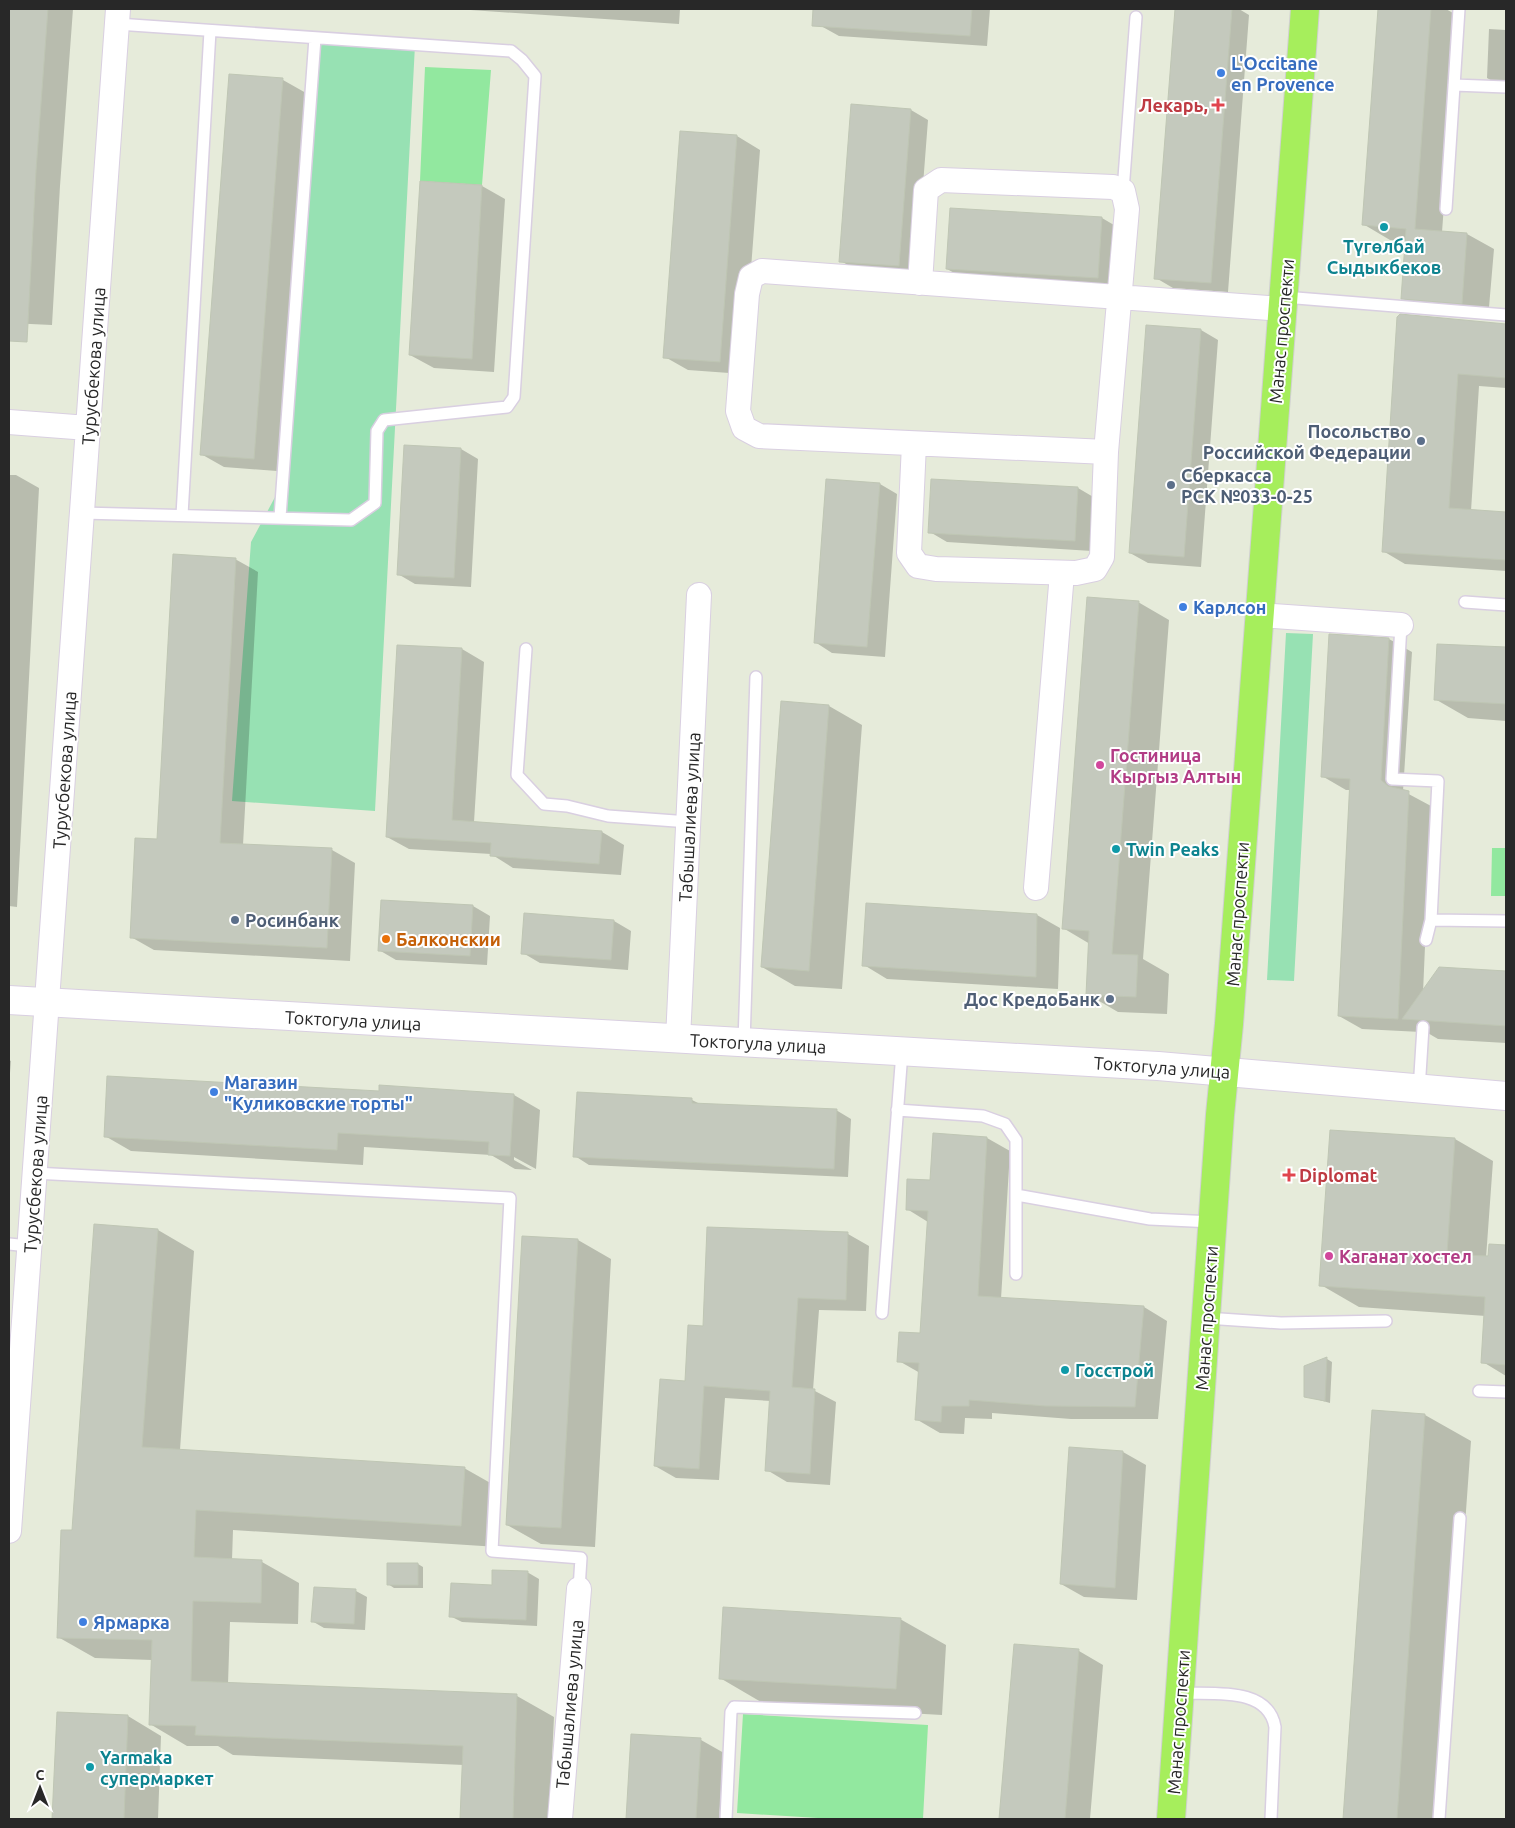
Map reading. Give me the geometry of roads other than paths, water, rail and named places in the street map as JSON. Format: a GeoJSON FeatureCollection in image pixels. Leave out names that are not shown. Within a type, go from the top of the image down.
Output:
{"type":"FeatureCollection","features":[{"type":"Feature","properties":{"kind":"main road","name":"Манас проспекти"},"geometry":{"type":"LineString","coordinates":[[1171,1819],[1224,1071],[1305,9]]}},
{"type":"Feature","properties":{"kind":"main road","name":"Токтогула улица"},"geometry":{"type":"LineString","coordinates":[[9,1000],[1224,1071],[1419,1090],[1506,1096]]}},
{"type":"Feature","properties":{"kind":"street","name":"Турусбекова улица"},"geometry":{"type":"LineString","coordinates":[[9,1531],[19,1245],[34,1174],[118,17]]}},
{"type":"Feature","properties":{"kind":"street"},"geometry":{"type":"LineString","coordinates":[[914,444],[909,553],[918,566],[936,569],[1062,573],[1076,573],[1095,569],[1102,557],[1106,452],[1127,209],[1124,191],[1113,187],[941,180],[926,190],[920,283]]}},
{"type":"Feature","properties":{"kind":"street"},"geometry":{"type":"LineString","coordinates":[[1106,452],[759,436],[744,428],[738,411],[747,294],[751,277],[762,271],[1118,297],[1283,303]]}},
{"type":"Feature","properties":{"kind":"street"},"geometry":{"type":"LineString","coordinates":[[9,422],[88,428]]}},
{"type":"Feature","properties":{"kind":"street"},"geometry":{"type":"LineString","coordinates":[[1036,888],[1062,573]]}},
{"type":"Feature","properties":{"kind":"street","name":"Табышалиева улица"},"geometry":{"type":"LineString","coordinates":[[678,1039],[699,595]]}},
{"type":"Feature","properties":{"kind":"street"},"geometry":{"type":"LineString","coordinates":[[1260,615],[1401,625]]}},
{"type":"Feature","properties":{"kind":"street","name":"Табышалиева улица"},"geometry":{"type":"LineString","coordinates":[[560,1819],[580,1589]]}},
{"type":"Feature","properties":{"kind":"lane"},"geometry":{"type":"LineString","coordinates":[[1446,209],[1459,9]]}},
{"type":"Feature","properties":{"kind":"lane"},"geometry":{"type":"LineString","coordinates":[[82,513],[351,520],[367,511],[375,502],[377,431],[384,420],[507,407],[514,397],[535,76],[522,60],[511,51],[210,31],[118,17]]}},
{"type":"Feature","properties":{"kind":"lane"},"geometry":{"type":"LineString","coordinates":[[1124,191],[1136,18]]}},
{"type":"Feature","properties":{"kind":"lane"},"geometry":{"type":"LineString","coordinates":[[182,516],[210,31]]}},
{"type":"Feature","properties":{"kind":"lane"},"geometry":{"type":"LineString","coordinates":[[280,517],[314,38]]}},
{"type":"Feature","properties":{"kind":"lane"},"geometry":{"type":"LineString","coordinates":[[1454,85],[1506,87]]}},
{"type":"Feature","properties":{"kind":"lane"},"geometry":{"type":"LineString","coordinates":[[1283,303],[1506,315]]}},
{"type":"Feature","properties":{"kind":"lane"},"geometry":{"type":"LineString","coordinates":[[1465,602],[1506,605]]}},
{"type":"Feature","properties":{"kind":"lane"},"geometry":{"type":"LineString","coordinates":[[1401,625],[1392,779],[1438,781],[1431,920],[1426,940]]}},
{"type":"Feature","properties":{"kind":"lane"},"geometry":{"type":"LineString","coordinates":[[526,649],[517,775],[544,804],[567,806],[608,816],[689,822]]}},
{"type":"Feature","properties":{"kind":"lane"},"geometry":{"type":"LineString","coordinates":[[744,1042],[756,677]]}},
{"type":"Feature","properties":{"kind":"lane"},"geometry":{"type":"LineString","coordinates":[[1431,920],[1506,921]]}},
{"type":"Feature","properties":{"kind":"lane"},"geometry":{"type":"LineString","coordinates":[[1419,1090],[1423,1027]]}},
{"type":"Feature","properties":{"kind":"lane"},"geometry":{"type":"LineString","coordinates":[[882,1313],[902,1052]]}},
{"type":"Feature","properties":{"kind":"lane"},"geometry":{"type":"LineString","coordinates":[[897,1110],[983,1116],[1005,1124],[1016,1140],[1016,1274]]}},
{"type":"Feature","properties":{"kind":"lane"},"geometry":{"type":"LineString","coordinates":[[34,1174],[510,1198],[492,1551],[582,1558],[580,1589]]}},
{"type":"Feature","properties":{"kind":"lane"},"geometry":{"type":"LineString","coordinates":[[1016,1195],[1150,1219],[1213,1222]]}},
{"type":"Feature","properties":{"kind":"lane"},"geometry":{"type":"LineString","coordinates":[[1206,1318],[1282,1323],[1386,1320]]}},
{"type":"Feature","properties":{"kind":"lane"},"geometry":{"type":"LineString","coordinates":[[1478,1391],[1506,1392]]}},
{"type":"Feature","properties":{"kind":"lane"},"geometry":{"type":"LineString","coordinates":[[1439,1819],[1460,1518]]}},
{"type":"Feature","properties":{"kind":"lane"},"geometry":{"type":"LineString","coordinates":[[1180,1693],[1248,1696],[1262,1704],[1273,1715],[1275,1727],[1271,1819]]}},
{"type":"Feature","properties":{"kind":"lane"},"geometry":{"type":"LineString","coordinates":[[726,1819],[731,1712],[734,1707],[914,1713]]}},
{"type":"Feature","properties":{"kind":"place","name":"L'Occitane en Provence"},"geometry":{"type":"Point","coordinates":[1221,73]}},
{"type":"Feature","properties":{"kind":"place","name":"Лекарь,"},"geometry":{"type":"Point","coordinates":[1218,105]}},
{"type":"Feature","properties":{"kind":"place","name":"Түгөлбай Сыдыкбеков"},"geometry":{"type":"Point","coordinates":[1384,227]}},
{"type":"Feature","properties":{"kind":"place","name":"Посольство Российской Федерации"},"geometry":{"type":"Point","coordinates":[1421,441]}},
{"type":"Feature","properties":{"kind":"place","name":"Сберкасса РСК №033-0-25"},"geometry":{"type":"Point","coordinates":[1171,485]}},
{"type":"Feature","properties":{"kind":"place","name":"Карлсон"},"geometry":{"type":"Point","coordinates":[1183,607]}},
{"type":"Feature","properties":{"kind":"place","name":"Гостиница Кыргыз Алтын"},"geometry":{"type":"Point","coordinates":[1100,765]}},
{"type":"Feature","properties":{"kind":"place","name":"Twin Peaks"},"geometry":{"type":"Point","coordinates":[1116,849]}},
{"type":"Feature","properties":{"kind":"place","name":"Росинбанк"},"geometry":{"type":"Point","coordinates":[235,920]}},
{"type":"Feature","properties":{"kind":"place","name":"Балконскии"},"geometry":{"type":"Point","coordinates":[386,939]}},
{"type":"Feature","properties":{"kind":"place","name":"Дос КредоБанк"},"geometry":{"type":"Point","coordinates":[1110,999]}},
{"type":"Feature","properties":{"kind":"place","name":"Магазин \"Куликовские торты\""},"geometry":{"type":"Point","coordinates":[214,1092]}},
{"type":"Feature","properties":{"kind":"place","name":"Diplomat"},"geometry":{"type":"Point","coordinates":[1289,1175]}},
{"type":"Feature","properties":{"kind":"place","name":"Каганат хостел"},"geometry":{"type":"Point","coordinates":[1329,1256]}},
{"type":"Feature","properties":{"kind":"place","name":"Госстрой"},"geometry":{"type":"Point","coordinates":[1065,1370]}},
{"type":"Feature","properties":{"kind":"place","name":"Ярмарка"},"geometry":{"type":"Point","coordinates":[83,1622]}},
{"type":"Feature","properties":{"kind":"place","name":"Yarmaka супермаркет"},"geometry":{"type":"Point","coordinates":[90,1767]}}]}
